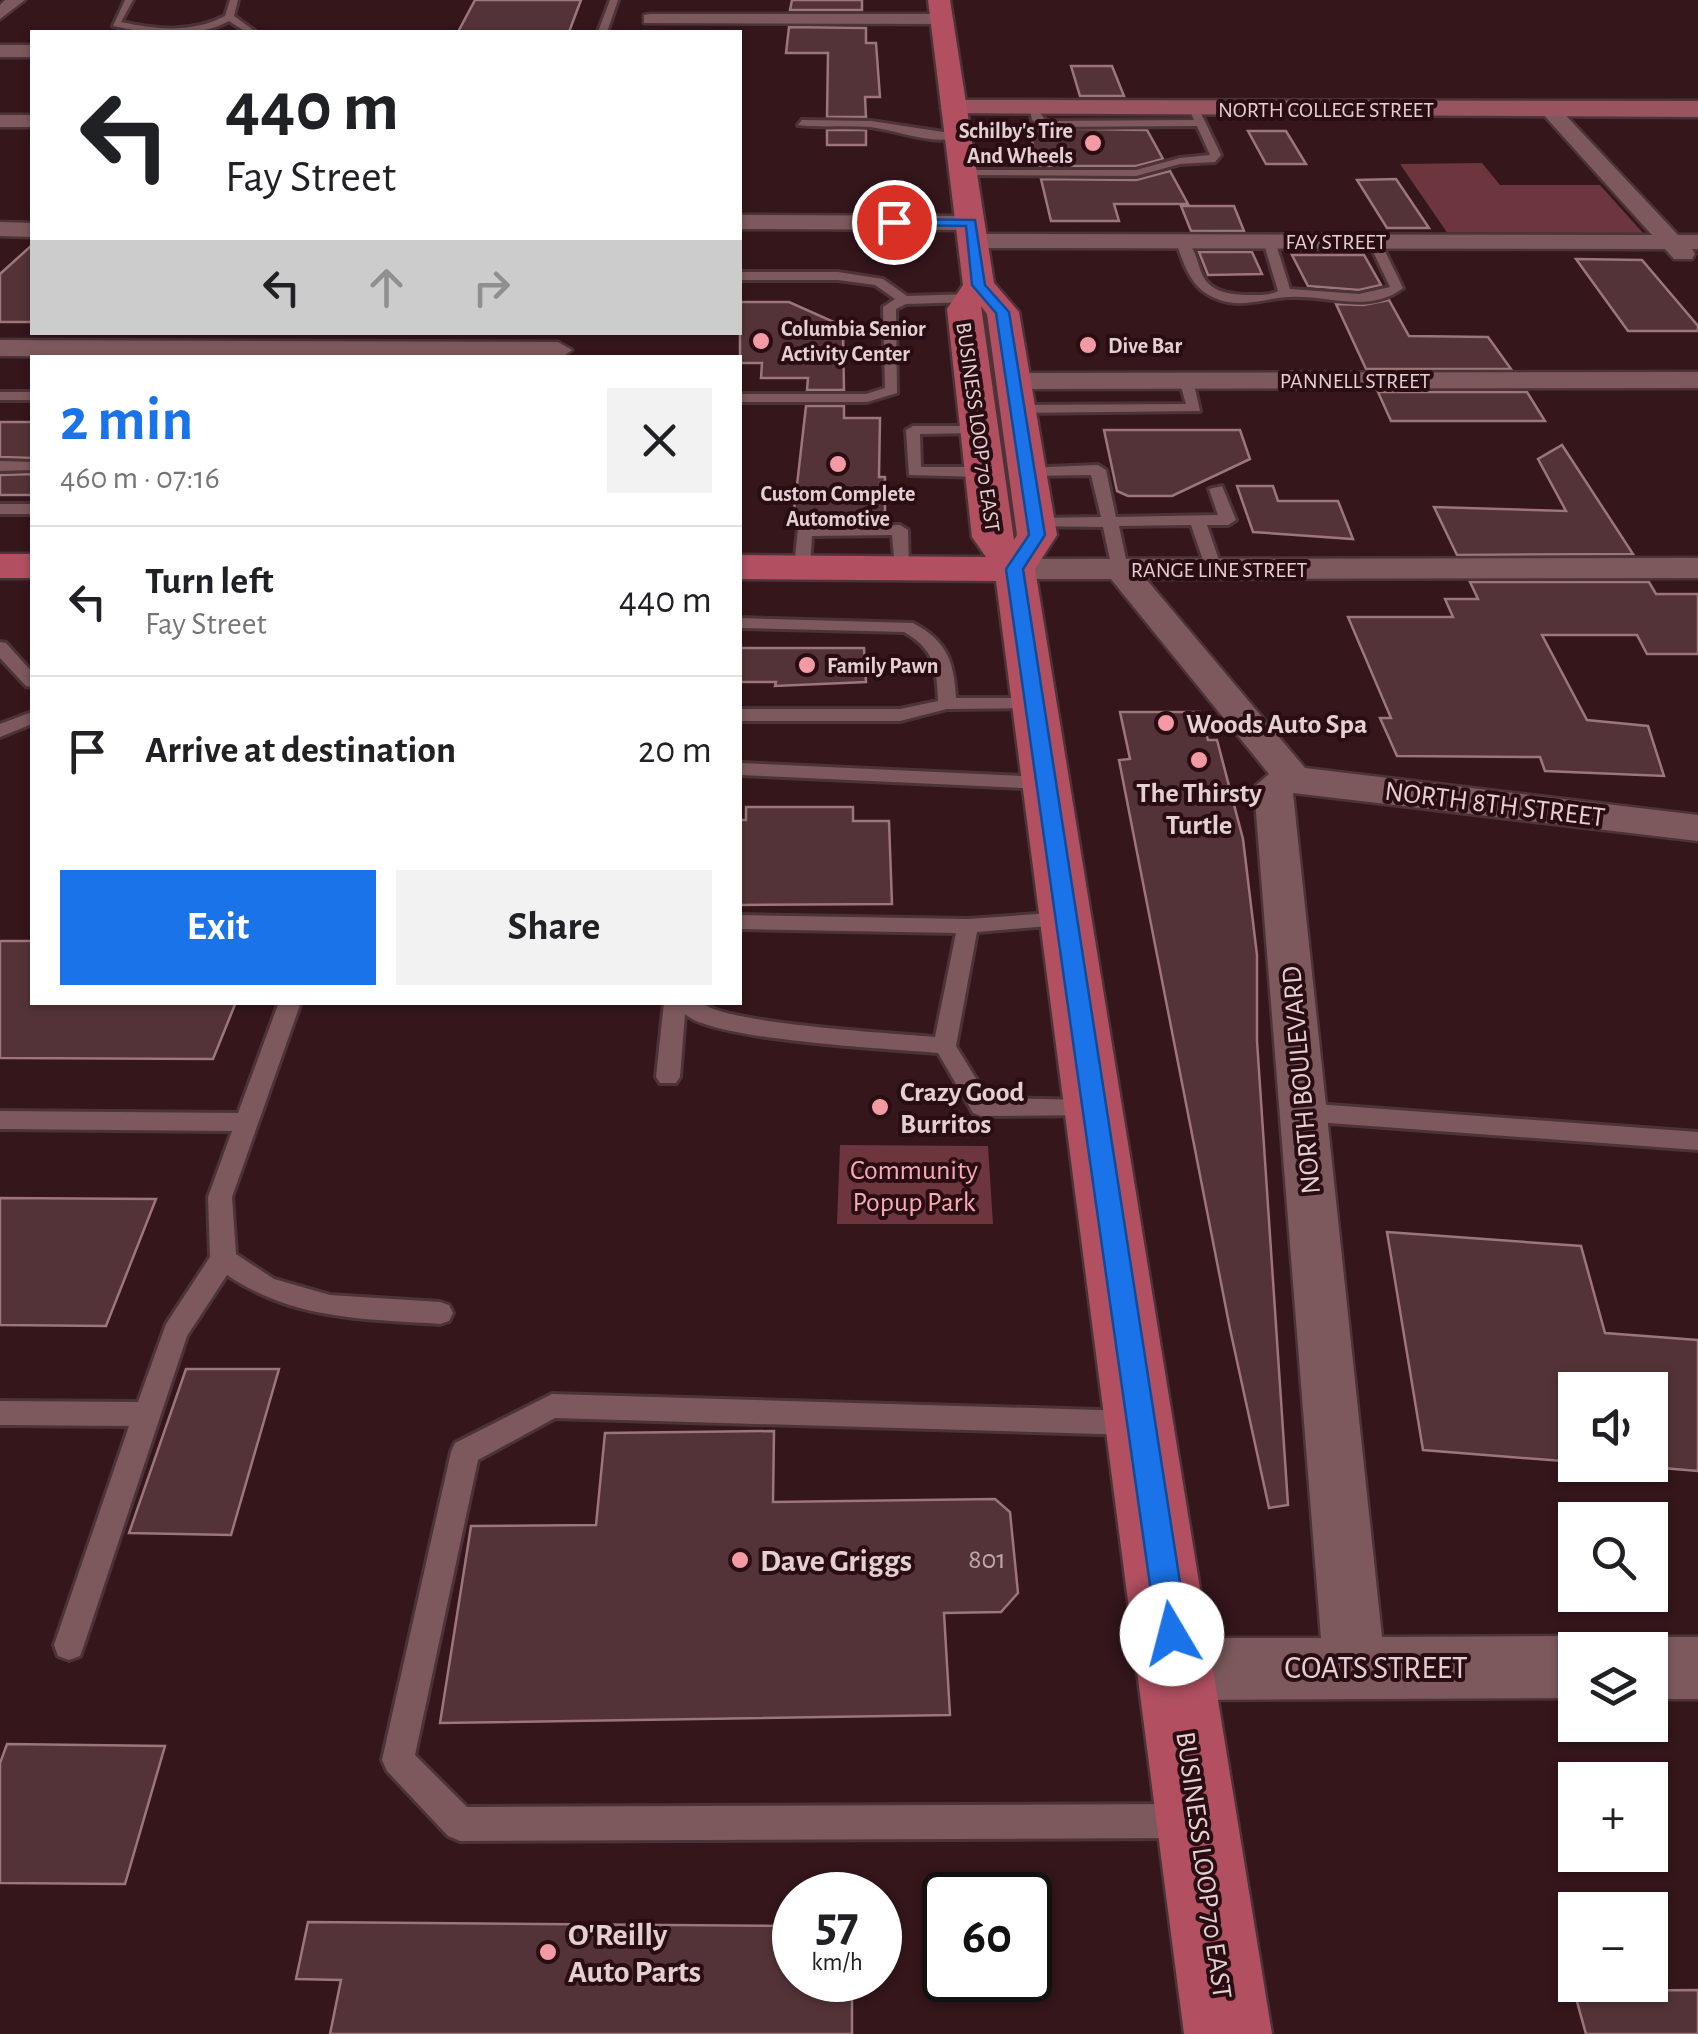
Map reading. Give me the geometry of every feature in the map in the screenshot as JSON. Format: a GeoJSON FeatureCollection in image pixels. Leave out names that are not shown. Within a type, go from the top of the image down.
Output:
{"type":"FeatureCollection","features":[{"type":"Feature","properties":{"kind":"main road","name":"BUSINESS LOOP 70 EAST"},"geometry":{"type":"LineString","coordinates":[[940,10],[972,232],[975,291],[962,309],[992,537],[1025,546]]}},
{"type":"Feature","properties":{"kind":"main road","name":"NORTH COLLEGE STREET"},"geometry":{"type":"LineString","coordinates":[[956,122],[1035,108],[1130,116],[1698,109]]}},
{"type":"Feature","properties":{"kind":"main road","name":"BUSINESS LOOP 70 EAST"},"geometry":{"type":"LineString","coordinates":[[975,291],[1003,312],[1027,471],[1025,546],[1034,704],[1178,1669],[1228,2034]]}},
{"type":"Feature","properties":{"kind":"main road","name":"RANGE LINE STREET"},"geometry":{"type":"LineString","coordinates":[[742,567],[903,568],[1025,546]]}},
{"type":"Feature","properties":{"kind":"street"},"geometry":{"type":"LineString","coordinates":[[0,14],[16,0]]}},
{"type":"Feature","properties":{"kind":"street"},"geometry":{"type":"LineString","coordinates":[[651,17],[940,10]]}},
{"type":"Feature","properties":{"kind":"street"},"geometry":{"type":"LineString","coordinates":[[0,51],[30,51]]}},
{"type":"Feature","properties":{"kind":"street"},"geometry":{"type":"LineString","coordinates":[[1549,109],[1685,242],[1698,270]]}},
{"type":"Feature","properties":{"kind":"street"},"geometry":{"type":"LineString","coordinates":[[0,120],[30,121]]}},
{"type":"Feature","properties":{"kind":"street","name":"FAY STREET"},"geometry":{"type":"LineString","coordinates":[[742,222],[1182,241],[1685,242]]}},
{"type":"Feature","properties":{"kind":"street"},"geometry":{"type":"LineString","coordinates":[[0,229],[30,230]]}},
{"type":"Feature","properties":{"kind":"street"},"geometry":{"type":"LineString","coordinates":[[0,348],[559,347]]}},
{"type":"Feature","properties":{"kind":"street","name":"PANNELL STREET"},"geometry":{"type":"LineString","coordinates":[[1015,395],[1186,380],[1698,380]]}},
{"type":"Feature","properties":{"kind":"street","name":"RANGE LINE STREET"},"geometry":{"type":"LineString","coordinates":[[1025,546],[1120,569],[1698,568]]}},
{"type":"Feature","properties":{"kind":"street"},"geometry":{"type":"LineString","coordinates":[[1120,569],[1293,778]]}},
{"type":"Feature","properties":{"kind":"street","name":"NORTH 8TH STREET"},"geometry":{"type":"LineString","coordinates":[[1293,778],[1698,828]]}},
{"type":"Feature","properties":{"kind":"street","name":"NORTH BOULEVARD"},"geometry":{"type":"LineString","coordinates":[[1293,778],[1273,787],[1354,1666]]}},
{"type":"Feature","properties":{"kind":"street","name":"COATS STREET"},"geometry":{"type":"LineString","coordinates":[[1178,1669],[1558,1667]]}},
{"type":"Feature","properties":{"kind":"street"},"geometry":{"type":"LineString","coordinates":[[1668,1668],[1698,1668]]}},
{"type":"Feature","properties":{"kind":"lane"},"geometry":{"type":"LineString","coordinates":[[129,0],[116,24],[175,30],[216,26],[229,17],[234,0]]}},
{"type":"Feature","properties":{"kind":"lane"},"geometry":{"type":"LineString","coordinates":[[603,30],[614,0]]}},
{"type":"Feature","properties":{"kind":"lane"},"geometry":{"type":"LineString","coordinates":[[229,17],[248,30]]}},
{"type":"Feature","properties":{"kind":"lane"},"geometry":{"type":"LineString","coordinates":[[964,173],[1136,172],[1180,161],[1211,160],[1216,156],[1197,116]]}},
{"type":"Feature","properties":{"kind":"lane"},"geometry":{"type":"LineString","coordinates":[[802,124],[871,124],[922,134],[956,122]]}},
{"type":"Feature","properties":{"kind":"lane"},"geometry":{"type":"LineString","coordinates":[[1182,241],[1193,275],[1206,290],[1230,299],[1276,298],[1285,292],[1386,296],[1398,288],[1374,242]]}},
{"type":"Feature","properties":{"kind":"lane"},"geometry":{"type":"LineString","coordinates":[[1269,241],[1285,292]]}},
{"type":"Feature","properties":{"kind":"lane"},"geometry":{"type":"LineString","coordinates":[[742,276],[838,276],[879,282],[904,300]]}},
{"type":"Feature","properties":{"kind":"lane"},"geometry":{"type":"LineString","coordinates":[[742,398],[867,398],[892,390],[889,307],[904,300],[975,291]]}},
{"type":"Feature","properties":{"kind":"lane"},"geometry":{"type":"LineString","coordinates":[[0,396],[30,396]]}},
{"type":"Feature","properties":{"kind":"lane"},"geometry":{"type":"LineString","coordinates":[[978,429],[914,430],[914,472],[984,472]]}},
{"type":"Feature","properties":{"kind":"lane"},"geometry":{"type":"LineString","coordinates":[[1027,471],[1098,470],[1120,569]]}},
{"type":"Feature","properties":{"kind":"lane"},"geometry":{"type":"LineString","coordinates":[[1025,546],[1110,522],[1228,520],[1217,489]]}},
{"type":"Feature","properties":{"kind":"lane"},"geometry":{"type":"LineString","coordinates":[[0,509],[28,504]]}},
{"type":"Feature","properties":{"kind":"lane"},"geometry":{"type":"LineString","coordinates":[[1198,521],[1214,569]]}},
{"type":"Feature","properties":{"kind":"lane"},"geometry":{"type":"LineString","coordinates":[[742,623],[907,626],[931,639],[945,659],[947,704]]}},
{"type":"Feature","properties":{"kind":"lane"},"geometry":{"type":"LineString","coordinates":[[0,647],[30,680]]}},
{"type":"Feature","properties":{"kind":"lane"},"geometry":{"type":"LineString","coordinates":[[742,715],[900,714],[947,704],[1034,704]]}},
{"type":"Feature","properties":{"kind":"lane"},"geometry":{"type":"LineString","coordinates":[[0,731],[30,719]]}},
{"type":"Feature","properties":{"kind":"lane"},"geometry":{"type":"LineString","coordinates":[[742,769],[1046,783]]}},
{"type":"Feature","properties":{"kind":"lane"},"geometry":{"type":"LineString","coordinates":[[742,922],[968,926],[1066,918]]}},
{"type":"Feature","properties":{"kind":"lane"},"geometry":{"type":"LineString","coordinates":[[968,926],[946,1046],[981,1107],[1094,1109]]}},
{"type":"Feature","properties":{"kind":"lane"},"geometry":{"type":"LineString","coordinates":[[69,1645],[175,1332],[223,1259],[220,1198],[289,1005]]}},
{"type":"Feature","properties":{"kind":"lane"},"geometry":{"type":"LineString","coordinates":[[668,1077],[675,1005]]}},
{"type":"Feature","properties":{"kind":"lane"},"geometry":{"type":"LineString","coordinates":[[690,1005],[700,1015],[744,1025],[946,1046]]}},
{"type":"Feature","properties":{"kind":"lane"},"geometry":{"type":"LineString","coordinates":[[1302,1112],[1698,1141]]}},
{"type":"Feature","properties":{"kind":"lane"},"geometry":{"type":"LineString","coordinates":[[0,1120],[247,1122]]}},
{"type":"Feature","properties":{"kind":"lane"},"geometry":{"type":"LineString","coordinates":[[223,1259],[266,1288],[330,1306],[440,1312]]}},
{"type":"Feature","properties":{"kind":"lane"},"geometry":{"type":"LineString","coordinates":[[1141,1423],[552,1406],[464,1452],[398,1760],[460,1824],[1198,1822]]}},
{"type":"Feature","properties":{"kind":"lane"},"geometry":{"type":"LineString","coordinates":[[0,1413],[147,1414]]}},
{"type":"Feature","properties":{"kind":"green space"},"geometry":{"type":"Polygon","coordinates":[[[1482,163],[1500,185],[1600,185],[1644,234],[1448,234],[1400,164],[1482,163]]]}},
{"type":"Feature","properties":{"kind":"green space","name":"Community Popup Park"},"geometry":{"type":"Polygon","coordinates":[[[840,1145],[988,1146],[993,1224],[837,1224],[840,1145]]]}},
{"type":"Feature","properties":{"kind":"building"},"geometry":{"type":"Polygon","coordinates":[[[475,0],[581,0],[570,30],[459,30],[475,0]]]}},
{"type":"Feature","properties":{"kind":"building"},"geometry":{"type":"Polygon","coordinates":[[[792,0],[862,0],[862,10],[790,10],[792,0]]]}},
{"type":"Feature","properties":{"kind":"building"},"geometry":{"type":"Polygon","coordinates":[[[789,27],[866,28],[866,43],[876,43],[880,97],[865,97],[866,117],[827,117],[828,53],[786,53],[789,27]]]}},
{"type":"Feature","properties":{"kind":"building"},"geometry":{"type":"Polygon","coordinates":[[[1071,66],[1112,66],[1124,96],[1080,96],[1071,66]]]}},
{"type":"Feature","properties":{"kind":"building","name":"Schilby's Tire And Wheels"},"geometry":{"type":"Polygon","coordinates":[[[1029,128],[1147,130],[1163,159],[1136,166],[1038,166],[1029,128]]]}},
{"type":"Feature","properties":{"kind":"building"},"geometry":{"type":"Polygon","coordinates":[[[827,130],[866,130],[866,145],[827,145],[827,130]]]}},
{"type":"Feature","properties":{"kind":"building"},"geometry":{"type":"Polygon","coordinates":[[[1248,131],[1286,131],[1306,164],[1266,164],[1248,131]]]}},
{"type":"Feature","properties":{"kind":"building"},"geometry":{"type":"Polygon","coordinates":[[[1170,171],[1188,204],[1114,204],[1119,221],[1051,221],[1041,179],[1136,180],[1170,171]]]}},
{"type":"Feature","properties":{"kind":"building"},"geometry":{"type":"Polygon","coordinates":[[[1396,179],[1429,228],[1387,228],[1357,180],[1396,179]]]}},
{"type":"Feature","properties":{"kind":"building"},"geometry":{"type":"Polygon","coordinates":[[[1181,206],[1234,206],[1244,231],[1191,231],[1181,206]]]}},
{"type":"Feature","properties":{"kind":"building"},"geometry":{"type":"Polygon","coordinates":[[[30,247],[30,322],[0,322],[0,274],[30,247]]]}},
{"type":"Feature","properties":{"kind":"building"},"geometry":{"type":"Polygon","coordinates":[[[1199,252],[1252,252],[1262,274],[1208,275],[1199,252]]]}},
{"type":"Feature","properties":{"kind":"building"},"geometry":{"type":"Polygon","coordinates":[[[1292,255],[1364,255],[1381,285],[1359,290],[1308,286],[1292,255]]]}},
{"type":"Feature","properties":{"kind":"building"},"geometry":{"type":"Polygon","coordinates":[[[1576,259],[1642,260],[1698,326],[1698,331],[1628,331],[1576,259]]]}},
{"type":"Feature","properties":{"kind":"building"},"geometry":{"type":"Polygon","coordinates":[[[1389,300],[1409,336],[1488,337],[1511,369],[1366,369],[1336,304],[1363,305],[1389,300]]]}},
{"type":"Feature","properties":{"kind":"building","name":"Columbia Senior Activity Center"},"geometry":{"type":"Polygon","coordinates":[[[742,302],[789,302],[834,322],[834,330],[843,330],[844,390],[807,390],[808,378],[761,378],[762,363],[742,363],[742,302]]]}},
{"type":"Feature","properties":{"kind":"building"},"geometry":{"type":"Polygon","coordinates":[[[1378,392],[1527,392],[1545,421],[1391,421],[1378,392]]]}},
{"type":"Feature","properties":{"kind":"building","name":"Custom Complete Automotive"},"geometry":{"type":"Polygon","coordinates":[[[806,406],[844,406],[844,418],[880,418],[879,477],[885,477],[885,521],[793,520],[806,406]]]}},
{"type":"Feature","properties":{"kind":"building"},"geometry":{"type":"Polygon","coordinates":[[[0,422],[30,422],[30,458],[0,457],[0,422]]]}},
{"type":"Feature","properties":{"kind":"building"},"geometry":{"type":"Polygon","coordinates":[[[1104,430],[1240,430],[1250,459],[1172,496],[1128,496],[1117,491],[1104,430]]]}},
{"type":"Feature","properties":{"kind":"building"},"geometry":{"type":"Polygon","coordinates":[[[1562,445],[1633,554],[1457,555],[1434,507],[1566,511],[1538,459],[1562,445]]]}},
{"type":"Feature","properties":{"kind":"building"},"geometry":{"type":"Polygon","coordinates":[[[30,474],[30,495],[0,495],[0,475],[30,474]]]}},
{"type":"Feature","properties":{"kind":"building"},"geometry":{"type":"Polygon","coordinates":[[[1237,486],[1273,486],[1278,501],[1338,501],[1353,539],[1253,532],[1237,486]]]}},
{"type":"Feature","properties":{"kind":"building"},"geometry":{"type":"Polygon","coordinates":[[[1470,582],[1649,582],[1656,594],[1698,594],[1698,654],[1647,654],[1637,635],[1542,635],[1587,720],[1648,726],[1664,776],[1545,771],[1540,757],[1397,756],[1380,718],[1391,718],[1348,617],[1453,617],[1445,599],[1478,599],[1470,582]]]}},
{"type":"Feature","properties":{"kind":"building","name":"Family Pawn"},"geometry":{"type":"Polygon","coordinates":[[[742,648],[864,648],[866,682],[775,686],[776,682],[742,682],[742,648]]]}},
{"type":"Feature","properties":{"kind":"building"},"geometry":{"type":"Polygon","coordinates":[[[1120,712],[1200,712],[1208,740],[1217,740],[1243,839],[1257,955],[1257,1041],[1288,1505],[1269,1508],[1230,1329],[1119,760],[1130,759],[1120,712]]]}},
{"type":"Feature","properties":{"kind":"building"},"geometry":{"type":"Polygon","coordinates":[[[746,807],[853,807],[853,821],[889,821],[892,904],[742,905],[742,820],[746,820],[746,807]]]}},
{"type":"Feature","properties":{"kind":"building"},"geometry":{"type":"Polygon","coordinates":[[[0,941],[30,941],[30,1005],[235,1005],[213,1059],[0,1058],[0,941]]]}},
{"type":"Feature","properties":{"kind":"building"},"geometry":{"type":"Polygon","coordinates":[[[0,1198],[156,1199],[106,1326],[0,1325],[0,1198]]]}},
{"type":"Feature","properties":{"kind":"building"},"geometry":{"type":"Polygon","coordinates":[[[1387,1232],[1581,1246],[1605,1333],[1698,1340],[1698,1471],[1668,1468],[1668,1372],[1558,1372],[1558,1461],[1423,1450],[1387,1232]]]}},
{"type":"Feature","properties":{"kind":"building"},"geometry":{"type":"Polygon","coordinates":[[[186,1369],[279,1369],[231,1535],[129,1533],[186,1369]]]}},
{"type":"Feature","properties":{"kind":"building","name":"Dave Griggs"},"geometry":{"type":"Polygon","coordinates":[[[774,1431],[773,1502],[995,1499],[1010,1512],[1018,1593],[1001,1612],[944,1613],[950,1715],[440,1723],[471,1526],[596,1525],[605,1433],[774,1431]]]}},
{"type":"Feature","properties":{"kind":"building"},"geometry":{"type":"Polygon","coordinates":[[[7,1744],[165,1746],[125,1884],[0,1883],[0,1763],[7,1744]]]}},
{"type":"Feature","properties":{"kind":"building","name":"O'Reilly Auto Parts"},"geometry":{"type":"Polygon","coordinates":[[[308,1922],[772,1926],[772,2002],[852,2002],[852,2034],[330,2034],[341,1980],[296,1979],[308,1922]]]}},
{"type":"Feature","properties":{"kind":"building"},"geometry":{"type":"Polygon","coordinates":[[[1668,1990],[1698,1990],[1698,2034],[1586,2034],[1577,2002],[1668,2002],[1668,1990]]]}},
{"type":"Feature","properties":{"kind":"place","name":"Schilby's Tire And Wheels"},"geometry":{"type":"Point","coordinates":[1093,143]}},
{"type":"Feature","properties":{"kind":"place","name":"Columbia Senior Activity Center"},"geometry":{"type":"Point","coordinates":[761,341]}},
{"type":"Feature","properties":{"kind":"place","name":"Dive Bar"},"geometry":{"type":"Point","coordinates":[1088,345]}},
{"type":"Feature","properties":{"kind":"place","name":"Custom Complete Automotive"},"geometry":{"type":"Point","coordinates":[838,464]}},
{"type":"Feature","properties":{"kind":"place","name":"Family Pawn"},"geometry":{"type":"Point","coordinates":[807,665]}},
{"type":"Feature","properties":{"kind":"place","name":"Woods Auto Spa"},"geometry":{"type":"Point","coordinates":[1166,723]}},
{"type":"Feature","properties":{"kind":"place","name":"The Thirsty Turtle"},"geometry":{"type":"Point","coordinates":[1199,760]}},
{"type":"Feature","properties":{"kind":"place","name":"Crazy Good Burritos"},"geometry":{"type":"Point","coordinates":[880,1107]}},
{"type":"Feature","properties":{"kind":"place","name":"Dave Griggs"},"geometry":{"type":"Point","coordinates":[740,1560]}},
{"type":"Feature","properties":{"kind":"place","name":"O'Reilly Auto Parts"},"geometry":{"type":"Point","coordinates":[548,1952]}},
{"type":"Feature","properties":{"kind":"route"},"geometry":{"type":"LineString","coordinates":[[894,222],[971,222],[979,285],[1003,312],[1037,535],[1015,569],[1172,1634]]}}]}
